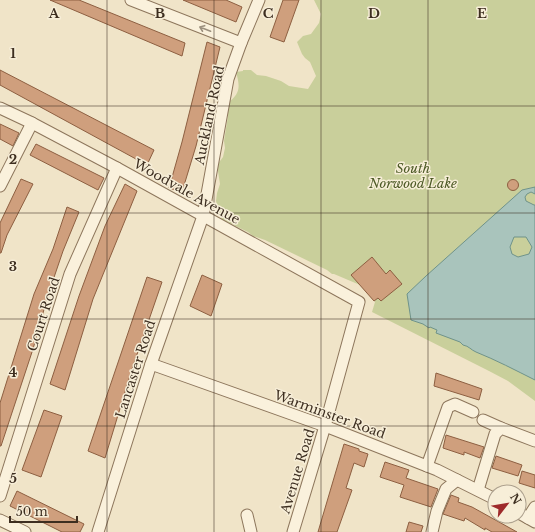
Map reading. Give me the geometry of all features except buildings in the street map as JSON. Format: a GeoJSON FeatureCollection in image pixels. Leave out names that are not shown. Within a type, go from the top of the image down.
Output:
{"type":"FeatureCollection","features":[{"type":"Feature","properties":{"kind":"street"},"geometry":{"type":"LineString","coordinates":[[131,0],[241,43]]}},
{"type":"Feature","properties":{"kind":"street","name":"Auckland Road"},"geometry":{"type":"LineString","coordinates":[[204,216],[228,79],[259,0]]}},
{"type":"Feature","properties":{"kind":"street","name":"Woodvale Avenue"},"geometry":{"type":"LineString","coordinates":[[0,108],[32,123],[117,168],[359,302]]}},
{"type":"Feature","properties":{"kind":"street"},"geometry":{"type":"LineString","coordinates":[[0,186],[32,123]]}},
{"type":"Feature","properties":{"kind":"street","name":"Court Road"},"geometry":{"type":"LineString","coordinates":[[0,496],[70,274],[117,168]]}},
{"type":"Feature","properties":{"kind":"street","name":"Lancaster Road"},"geometry":{"type":"LineString","coordinates":[[98,532],[151,364],[204,216]]}},
{"type":"Feature","properties":{"kind":"street","name":"Avenue Road"},"geometry":{"type":"LineString","coordinates":[[293,532],[325,426],[359,302]]}},
{"type":"Feature","properties":{"kind":"street","name":"Warminster Road"},"geometry":{"type":"LineString","coordinates":[[151,364],[325,426],[427,466],[487,495]]}},
{"type":"Feature","properties":{"kind":"street"},"geometry":{"type":"LineString","coordinates":[[427,466],[448,407],[455,404],[473,412]]}},
{"type":"Feature","properties":{"kind":"street"},"geometry":{"type":"LineString","coordinates":[[483,420],[535,442]]}},
{"type":"Feature","properties":{"kind":"street"},"geometry":{"type":"LineString","coordinates":[[478,490],[495,434],[501,428]]}},
{"type":"Feature","properties":{"kind":"street"},"geometry":{"type":"LineString","coordinates":[[432,532],[437,510],[446,489],[457,480]]}},
{"type":"Feature","properties":{"kind":"street"},"geometry":{"type":"LineString","coordinates":[[527,517],[535,507]]}},
{"type":"Feature","properties":{"kind":"street"},"geometry":{"type":"LineString","coordinates":[[248,515],[251,532]]}},
{"type":"Feature","properties":{"kind":"street"},"geometry":{"type":"LineString","coordinates":[[0,520],[25,532]]}},
{"type":"Feature","properties":{"kind":"green space","name":"South Norwood Lake"},"geometry":{"type":"Polygon","coordinates":[[[314,0],[535,0],[535,401],[508,381],[372,312],[375,302],[360,285],[332,274],[327,270],[265,240],[253,236],[221,219],[222,216],[216,201],[220,184],[217,165],[223,157],[225,148],[224,141],[228,116],[227,103],[235,96],[239,86],[236,72],[251,70],[257,75],[266,76],[281,81],[289,86],[308,89],[316,76],[310,62],[302,54],[297,42],[303,36],[311,34],[319,23],[321,14],[314,0]]]}},
{"type":"Feature","properties":{"kind":"water"},"geometry":{"type":"Polygon","coordinates":[[[535,187],[535,194],[531,192],[525,197],[526,201],[535,205],[535,380],[474,351],[460,342],[436,333],[437,330],[411,320],[407,294],[522,190],[535,187]],[[514,237],[510,247],[512,254],[518,257],[529,254],[532,247],[526,237],[514,237]]]}}]}
